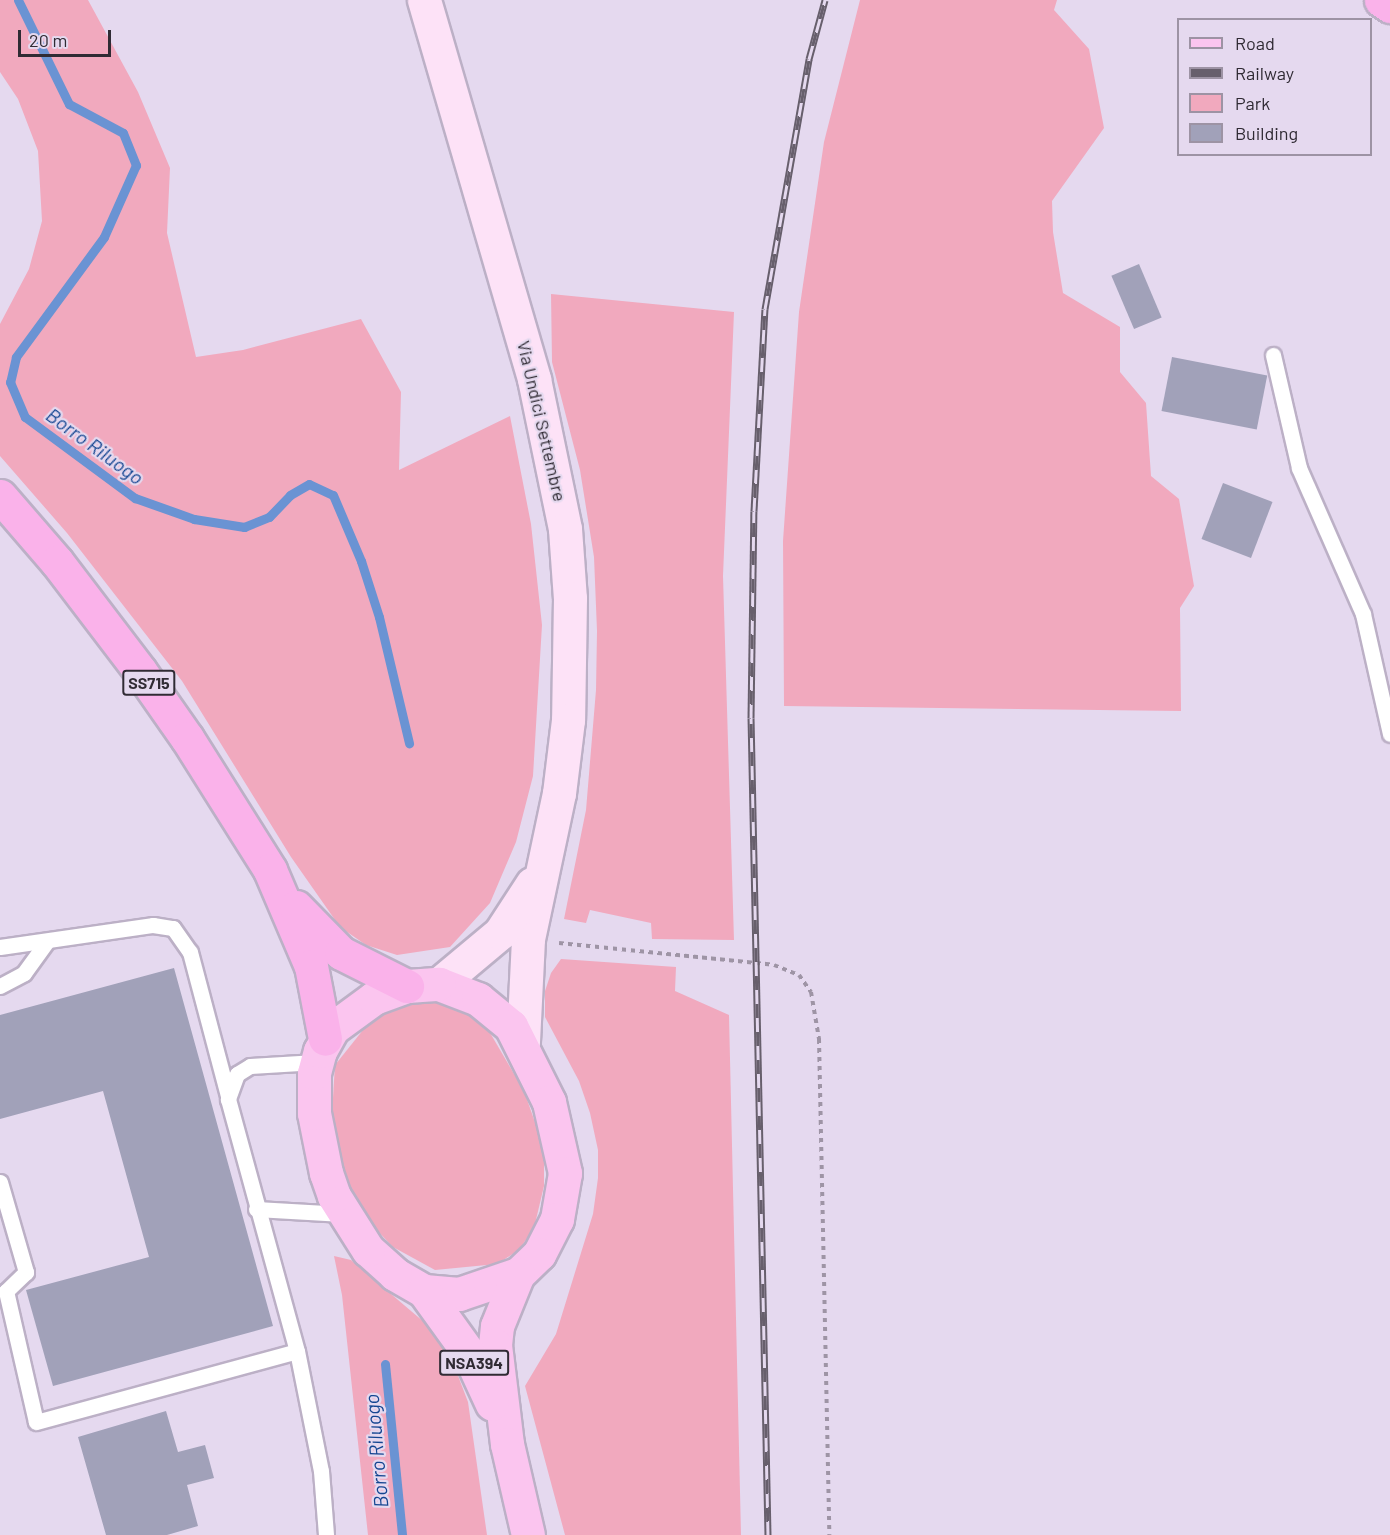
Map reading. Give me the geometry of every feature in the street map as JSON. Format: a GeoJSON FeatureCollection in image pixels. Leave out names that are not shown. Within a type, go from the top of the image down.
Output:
{"type":"FeatureCollection","features":[{"type":"Feature","properties":{"kind":"highway"},"geometry":{"type":"LineString","coordinates":[[1381,0],[1389,3]]}},
{"type":"Feature","properties":{"kind":"highway","name":"SS715"},"geometry":{"type":"LineString","coordinates":[[0,496],[57,562],[146,680],[198,754],[278,885],[311,966],[321,1051]]}},
{"type":"Feature","properties":{"kind":"highway","name":"SS715"},"geometry":{"type":"LineString","coordinates":[[278,885],[341,953],[407,986]]}},
{"type":"Feature","properties":{"kind":"main road","name":"Via Undici Settembre"},"geometry":{"type":"LineString","coordinates":[[424,0],[510,292],[560,494],[570,598],[571,667],[564,757],[528,939],[523,1043]]}},
{"type":"Feature","properties":{"kind":"main road","name":"Via Undici Settembre"},"geometry":{"type":"LineString","coordinates":[[439,984],[505,926],[546,853]]}},
{"type":"Feature","properties":{"kind":"main road"},"geometry":{"type":"LineString","coordinates":[[439,984],[490,1006],[523,1043],[549,1102],[565,1173],[562,1202],[551,1234],[539,1254],[518,1274],[459,1294],[424,1290],[384,1266],[344,1214],[326,1173],[318,1139],[313,1087],[321,1051],[344,1017],[362,1005],[407,986],[439,984]]}},
{"type":"Feature","properties":{"kind":"main road","name":"NSA394"},"geometry":{"type":"LineString","coordinates":[[518,1274],[497,1326],[495,1345],[507,1444],[528,1535]]}},
{"type":"Feature","properties":{"kind":"main road","name":"NSA394"},"geometry":{"type":"LineString","coordinates":[[424,1290],[468,1352],[507,1444]]}},
{"type":"Feature","properties":{"kind":"lane"},"geometry":{"type":"LineString","coordinates":[[1273,355],[1299,468],[1363,614],[1390,734]]}},
{"type":"Feature","properties":{"kind":"lane"},"geometry":{"type":"LineString","coordinates":[[0,947],[165,925],[179,934],[190,952],[256,1209],[297,1352],[321,1471],[326,1535]]}},
{"type":"Feature","properties":{"kind":"lane"},"geometry":{"type":"LineString","coordinates":[[0,986],[24,973],[47,941]]}},
{"type":"Feature","properties":{"kind":"lane"},"geometry":{"type":"LineString","coordinates":[[228,1099],[237,1074],[250,1066],[321,1051]]}},
{"type":"Feature","properties":{"kind":"lane"},"geometry":{"type":"LineString","coordinates":[[0,1182],[26,1272],[6,1291],[36,1422],[297,1352]]}},
{"type":"Feature","properties":{"kind":"lane"},"geometry":{"type":"LineString","coordinates":[[256,1209],[344,1214]]}},
{"type":"Feature","properties":{"kind":"path"},"geometry":{"type":"LineString","coordinates":[[528,939],[729,964],[774,965],[800,975],[811,992],[819,1039],[829,1535]]}},
{"type":"Feature","properties":{"kind":"green space"},"geometry":{"type":"Polygon","coordinates":[[[0,0],[88,0],[138,92],[170,168],[167,233],[196,357],[243,350],[361,319],[401,392],[399,470],[510,416],[531,524],[542,625],[533,776],[516,842],[490,903],[450,947],[397,955],[366,945],[340,927],[291,857],[182,681],[67,533],[0,456],[0,324],[29,269],[42,221],[38,151],[18,99],[0,72],[0,0]]]}},
{"type":"Feature","properties":{"kind":"green space"},"geometry":{"type":"Polygon","coordinates":[[[860,0],[1057,0],[1054,10],[1089,49],[1104,128],[1052,201],[1053,232],[1063,293],[1120,327],[1120,372],[1146,403],[1151,476],[1179,499],[1194,586],[1180,608],[1181,711],[784,706],[783,541],[799,312],[824,142],[860,0]]]}},
{"type":"Feature","properties":{"kind":"green space"},"geometry":{"type":"Polygon","coordinates":[[[551,294],[734,312],[723,576],[734,940],[652,939],[651,923],[590,910],[586,923],[564,919],[586,810],[596,690],[597,631],[594,557],[580,470],[552,362],[551,294]]]}},
{"type":"Feature","properties":{"kind":"green space"},"geometry":{"type":"Polygon","coordinates":[[[561,959],[676,967],[675,991],[729,1015],[741,1535],[565,1535],[525,1386],[556,1334],[593,1214],[598,1178],[598,1150],[590,1113],[579,1081],[545,1017],[545,991],[551,973],[561,959]]]}},
{"type":"Feature","properties":{"kind":"green space"},"geometry":{"type":"Polygon","coordinates":[[[418,1003],[441,1003],[467,1013],[489,1031],[524,1091],[537,1128],[544,1157],[544,1186],[534,1228],[519,1250],[497,1264],[435,1270],[393,1247],[367,1220],[350,1186],[338,1149],[332,1114],[335,1065],[367,1025],[385,1013],[418,1003]]]}},
{"type":"Feature","properties":{"kind":"green space"},"geometry":{"type":"Polygon","coordinates":[[[334,1256],[351,1260],[444,1339],[468,1402],[487,1535],[368,1535],[342,1295],[334,1256]]]}},
{"type":"Feature","properties":{"kind":"building"},"geometry":{"type":"Polygon","coordinates":[[[1139,264],[1162,317],[1134,329],[1111,276],[1139,264]]]}},
{"type":"Feature","properties":{"kind":"building"},"geometry":{"type":"Polygon","coordinates":[[[1172,357],[1267,376],[1257,429],[1162,411],[1172,357]]]}},
{"type":"Feature","properties":{"kind":"building"},"geometry":{"type":"Polygon","coordinates":[[[1223,483],[1272,502],[1251,558],[1201,539],[1223,483]]]}},
{"type":"Feature","properties":{"kind":"building"},"geometry":{"type":"Polygon","coordinates":[[[174,968],[273,1326],[53,1386],[26,1290],[149,1257],[103,1091],[0,1119],[0,1015],[174,968]]]}},
{"type":"Feature","properties":{"kind":"building"},"geometry":{"type":"Polygon","coordinates":[[[166,1411],[178,1452],[205,1445],[214,1478],[187,1485],[198,1526],[167,1535],[106,1535],[78,1437],[166,1411]]]}},
{"type":"Feature","properties":{"kind":"waterway","name":"Borro Riluogo"},"geometry":{"type":"LineString","coordinates":[[18,0],[69,104],[123,133],[136,165],[104,237],[16,357],[10,382],[25,417],[135,498],[194,519],[244,527],[269,517],[290,495],[309,484],[333,495],[361,561],[379,617],[409,743]]}},
{"type":"Feature","properties":{"kind":"waterway","name":"Borro Riluogo"},"geometry":{"type":"LineString","coordinates":[[385,1364],[402,1535]]}},
{"type":"Feature","properties":{"kind":"railway"},"geometry":{"type":"LineString","coordinates":[[768,1535],[751,718],[754,511],[765,309],[809,59],[825,0]]}}]}
